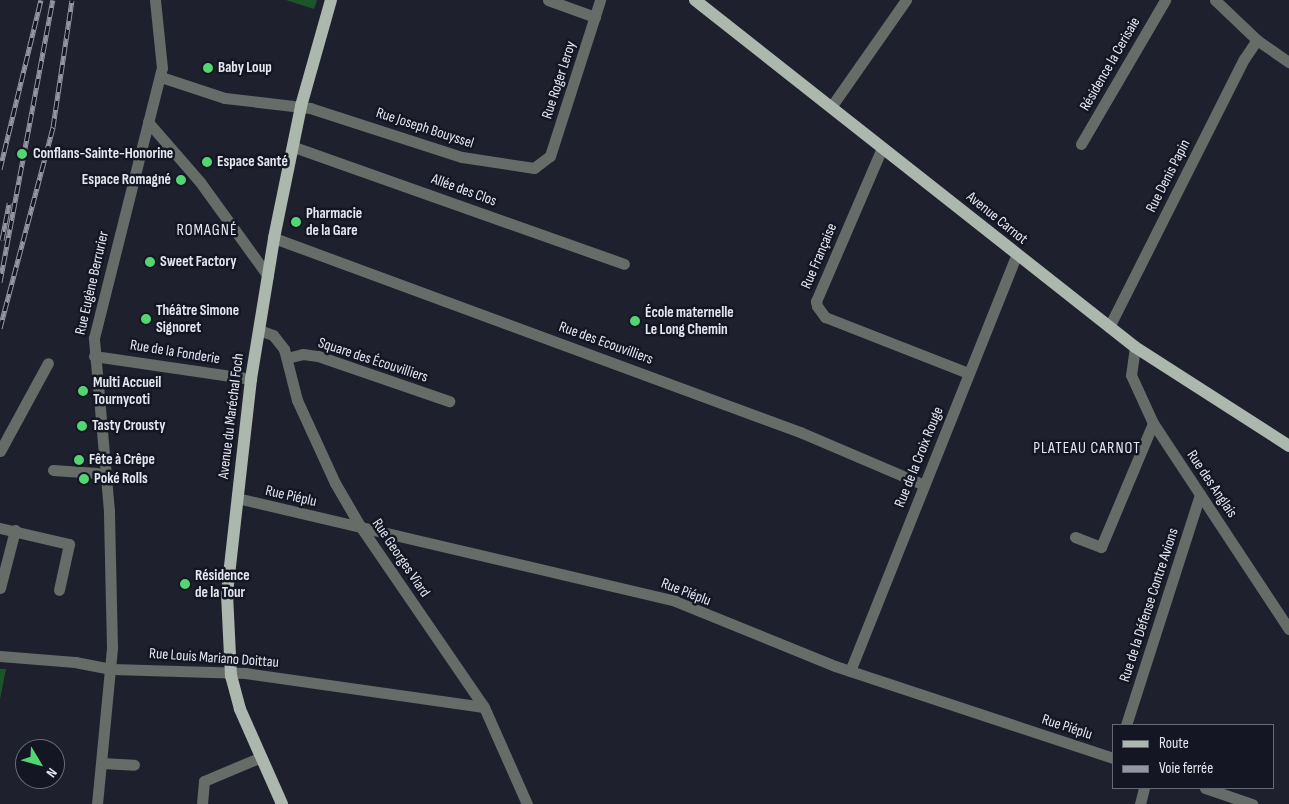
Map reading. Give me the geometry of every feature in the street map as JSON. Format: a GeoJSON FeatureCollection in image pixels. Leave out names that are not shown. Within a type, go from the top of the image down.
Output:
{"type":"FeatureCollection","features":[{"type":"Feature","properties":{"kind":"main road","name":"Avenue du Maréchal Foch"},"geometry":{"type":"LineString","coordinates":[[282,804],[240,709],[230,673],[227,593],[251,379],[274,238],[302,106],[330,0]]}},
{"type":"Feature","properties":{"kind":"main road","name":"Avenue Carnot"},"geometry":{"type":"LineString","coordinates":[[696,0],[1135,347],[1289,446]]}},
{"type":"Feature","properties":{"kind":"street","name":"Rue Eugène Berrurier"},"geometry":{"type":"LineString","coordinates":[[97,804],[112,669],[109,511],[94,356],[96,327],[161,77],[160,25],[155,0]]}},
{"type":"Feature","properties":{"kind":"street"},"geometry":{"type":"LineString","coordinates":[[548,0],[595,16]]}},
{"type":"Feature","properties":{"kind":"street","name":"Rue Roger Leroy"},"geometry":{"type":"LineString","coordinates":[[541,166],[550,156],[600,0]]}},
{"type":"Feature","properties":{"kind":"street"},"geometry":{"type":"LineString","coordinates":[[832,107],[906,0]]}},
{"type":"Feature","properties":{"kind":"street","name":"Résidence la Cerisaie"},"geometry":{"type":"LineString","coordinates":[[1081,144],[1165,0]]}},
{"type":"Feature","properties":{"kind":"street"},"geometry":{"type":"LineString","coordinates":[[1215,0],[1257,40],[1289,62]]}},
{"type":"Feature","properties":{"kind":"street","name":"Rue Denis Papin"},"geometry":{"type":"LineString","coordinates":[[1109,327],[1244,59],[1257,40]]}},
{"type":"Feature","properties":{"kind":"street","name":"Rue Joseph Bouyssel"},"geometry":{"type":"LineString","coordinates":[[161,77],[225,98],[302,106],[462,157],[527,168],[541,166]]}},
{"type":"Feature","properties":{"kind":"street"},"geometry":{"type":"LineString","coordinates":[[148,122],[200,182],[268,276]]}},
{"type":"Feature","properties":{"kind":"street","name":"Allée des Clos"},"geometry":{"type":"LineString","coordinates":[[294,147],[624,264]]}},
{"type":"Feature","properties":{"kind":"street","name":"Rue Française"},"geometry":{"type":"LineString","coordinates":[[882,148],[816,301],[817,306],[825,317],[968,373]]}},
{"type":"Feature","properties":{"kind":"street","name":"Rue des Ecouvilliers"},"geometry":{"type":"LineString","coordinates":[[274,238],[800,432],[924,485]]}},
{"type":"Feature","properties":{"kind":"street","name":"Rue de la Croix Rouge"},"geometry":{"type":"LineString","coordinates":[[850,671],[1016,254]]}},
{"type":"Feature","properties":{"kind":"street","name":"Rue Georges Viard"},"geometry":{"type":"LineString","coordinates":[[259,330],[278,339],[287,358],[297,400],[335,483],[360,526],[484,707],[527,804]]}},
{"type":"Feature","properties":{"kind":"street","name":"Rue des Anglais"},"geometry":{"type":"LineString","coordinates":[[1135,347],[1131,374],[1153,423],[1289,629]]}},
{"type":"Feature","properties":{"kind":"street","name":"Square des Écouvilliers"},"geometry":{"type":"LineString","coordinates":[[287,358],[303,354],[318,356],[449,401]]}},
{"type":"Feature","properties":{"kind":"street","name":"Rue de la Fonderie"},"geometry":{"type":"LineString","coordinates":[[94,356],[251,379]]}},
{"type":"Feature","properties":{"kind":"street"},"geometry":{"type":"LineString","coordinates":[[0,451],[48,363]]}},
{"type":"Feature","properties":{"kind":"street"},"geometry":{"type":"LineString","coordinates":[[1075,537],[1101,547],[1153,423]]}},
{"type":"Feature","properties":{"kind":"street"},"geometry":{"type":"LineString","coordinates":[[53,470],[97,473]]}},
{"type":"Feature","properties":{"kind":"street","name":"Rue de la Défense Contre Avions"},"geometry":{"type":"LineString","coordinates":[[1126,724],[1200,495]]}},
{"type":"Feature","properties":{"kind":"street","name":"Rue Piéplu"},"geometry":{"type":"LineString","coordinates":[[237,498],[675,601],[760,638],[850,671],[1112,758]]}},
{"type":"Feature","properties":{"kind":"street"},"geometry":{"type":"LineString","coordinates":[[0,528],[69,544],[58,590]]}},
{"type":"Feature","properties":{"kind":"street"},"geometry":{"type":"LineString","coordinates":[[0,588],[14,530]]}},
{"type":"Feature","properties":{"kind":"street","name":"Rue Louis Mariano Doittau"},"geometry":{"type":"LineString","coordinates":[[0,656],[74,662],[112,669],[230,673],[484,707]]}},
{"type":"Feature","properties":{"kind":"street"},"geometry":{"type":"LineString","coordinates":[[202,804],[204,782],[262,757]]}},
{"type":"Feature","properties":{"kind":"street"},"geometry":{"type":"LineString","coordinates":[[102,763],[134,765]]}},
{"type":"Feature","properties":{"kind":"street"},"geometry":{"type":"LineString","coordinates":[[1140,804],[1144,789]]}},
{"type":"Feature","properties":{"kind":"street"},"geometry":{"type":"LineString","coordinates":[[1207,789],[1252,804]]}},
{"type":"Feature","properties":{"kind":"green space"},"geometry":{"type":"Polygon","coordinates":[[[286,0],[317,0],[314,9],[286,0]]]}},
{"type":"Feature","properties":{"kind":"green space"},"geometry":{"type":"Polygon","coordinates":[[[0,669],[6,669],[0,699],[0,669]]]}},
{"type":"Feature","properties":{"kind":"railway"},"geometry":{"type":"LineString","coordinates":[[0,169],[41,0]]}},
{"type":"Feature","properties":{"kind":"railway"},"geometry":{"type":"LineString","coordinates":[[0,282],[53,0]]}},
{"type":"Feature","properties":{"kind":"railway"},"geometry":{"type":"LineString","coordinates":[[0,328],[53,127],[72,0]]}},
{"type":"Feature","properties":{"kind":"railway"},"geometry":{"type":"LineString","coordinates":[[2,240],[9,203]]}},
{"type":"Feature","properties":{"kind":"place","name":"Baby Loup"},"geometry":{"type":"Point","coordinates":[208,68]}},
{"type":"Feature","properties":{"kind":"place","name":"Conflans-Sainte-Honorine"},"geometry":{"type":"Point","coordinates":[22,154]}},
{"type":"Feature","properties":{"kind":"place","name":"Espace Santé"},"geometry":{"type":"Point","coordinates":[207,162]}},
{"type":"Feature","properties":{"kind":"place","name":"Espace Romagné"},"geometry":{"type":"Point","coordinates":[181,180]}},
{"type":"Feature","properties":{"kind":"place","name":"Pharmacie de la Gare"},"geometry":{"type":"Point","coordinates":[296,222]}},
{"type":"Feature","properties":{"kind":"place","name":"Sweet Factory"},"geometry":{"type":"Point","coordinates":[150,262]}},
{"type":"Feature","properties":{"kind":"place","name":"Théâtre Simone Signoret"},"geometry":{"type":"Point","coordinates":[146,319]}},
{"type":"Feature","properties":{"kind":"place","name":"École maternelle Le Long Chemin"},"geometry":{"type":"Point","coordinates":[635,321]}},
{"type":"Feature","properties":{"kind":"place","name":"Multi Accueil Tournycoti"},"geometry":{"type":"Point","coordinates":[83,391]}},
{"type":"Feature","properties":{"kind":"place","name":"Tasty Crousty"},"geometry":{"type":"Point","coordinates":[82,426]}},
{"type":"Feature","properties":{"kind":"place","name":"Fête à Crêpe"},"geometry":{"type":"Point","coordinates":[79,460]}},
{"type":"Feature","properties":{"kind":"place","name":"Poké Rolls"},"geometry":{"type":"Point","coordinates":[84,479]}},
{"type":"Feature","properties":{"kind":"place","name":"Résidence de la Tour"},"geometry":{"type":"Point","coordinates":[185,584]}},
{"type":"Feature","properties":{"kind":"district","name":"ROMAGNÉ"},"geometry":{"type":"Point","coordinates":[207,231]}},
{"type":"Feature","properties":{"kind":"district","name":"PLATEAU CARNOT"},"geometry":{"type":"Point","coordinates":[1087,449]}}]}
